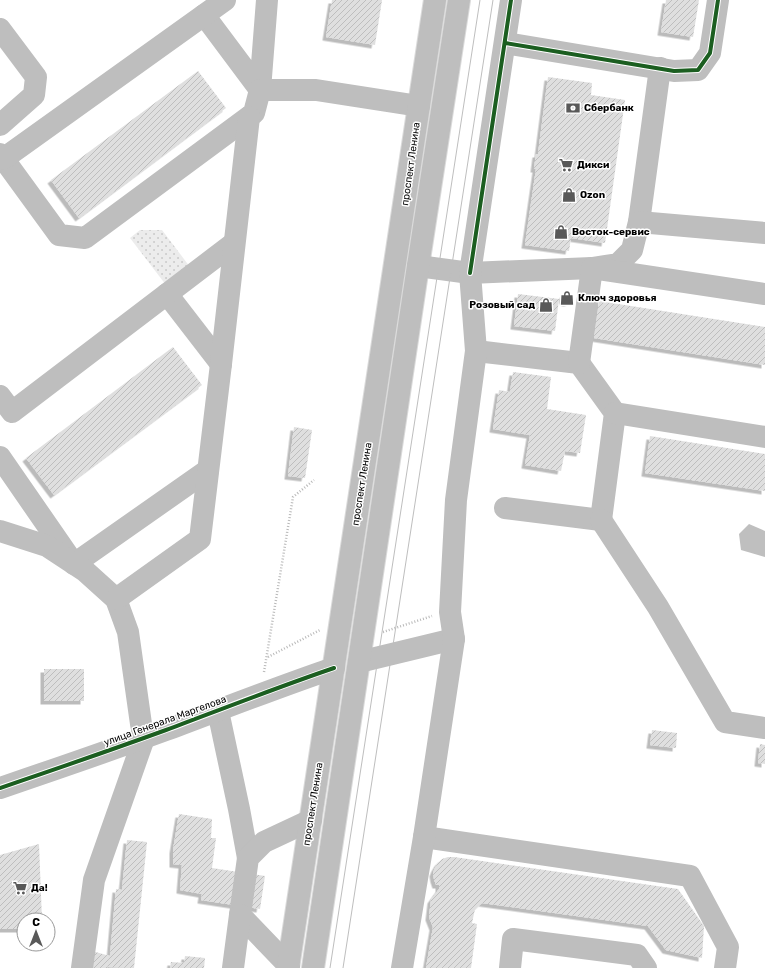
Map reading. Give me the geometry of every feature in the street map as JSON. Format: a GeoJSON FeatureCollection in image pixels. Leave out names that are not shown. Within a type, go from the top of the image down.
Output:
{"type":"FeatureCollection","features":[{"type":"Feature","properties":{"kind":"main road"},"geometry":{"type":"LineString","coordinates":[[225,0],[2,157],[59,235],[85,238],[254,113],[260,90],[267,0]]}},
{"type":"Feature","properties":{"kind":"main road","name":"проспект Ленина"},"geometry":{"type":"LineString","coordinates":[[289,967],[435,0]]}},
{"type":"Feature","properties":{"kind":"main road"},"geometry":{"type":"LineString","coordinates":[[313,968],[459,0]]}},
{"type":"Feature","properties":{"kind":"main road"},"geometry":{"type":"LineString","coordinates":[[402,968],[424,837],[454,639],[450,612],[456,500],[476,351],[470,273],[511,0]]}},
{"type":"Feature","properties":{"kind":"main road"},"geometry":{"type":"LineString","coordinates":[[505,42],[674,71],[698,70],[710,53],[718,0]]}},
{"type":"Feature","properties":{"kind":"main road"},"geometry":{"type":"LineString","coordinates":[[204,14],[260,90]]}},
{"type":"Feature","properties":{"kind":"main road"},"geometry":{"type":"LineString","coordinates":[[0,29],[36,77],[34,95],[0,125]]}},
{"type":"Feature","properties":{"kind":"main road"},"geometry":{"type":"LineString","coordinates":[[396,262],[470,273],[592,268],[618,264],[632,250],[639,222],[660,68]]}},
{"type":"Feature","properties":{"kind":"main road"},"geometry":{"type":"LineString","coordinates":[[260,90],[316,90],[419,106]]}},
{"type":"Feature","properties":{"kind":"main road"},"geometry":{"type":"LineString","coordinates":[[116,600],[200,539],[248,117]]}},
{"type":"Feature","properties":{"kind":"main road"},"geometry":{"type":"LineString","coordinates":[[639,222],[765,233]]}},
{"type":"Feature","properties":{"kind":"main road"},"geometry":{"type":"LineString","coordinates":[[4,409],[167,294],[234,243]]}},
{"type":"Feature","properties":{"kind":"main road"},"geometry":{"type":"LineString","coordinates":[[592,268],[765,294]]}},
{"type":"Feature","properties":{"kind":"main road"},"geometry":{"type":"LineString","coordinates":[[592,268],[579,363],[615,413],[601,520],[658,607],[725,722],[765,728]]}},
{"type":"Feature","properties":{"kind":"main road"},"geometry":{"type":"LineString","coordinates":[[167,294],[221,364]]}},
{"type":"Feature","properties":{"kind":"main road"},"geometry":{"type":"LineString","coordinates":[[476,351],[579,363]]}},
{"type":"Feature","properties":{"kind":"main road"},"geometry":{"type":"LineString","coordinates":[[615,413],[765,437]]}},
{"type":"Feature","properties":{"kind":"main road"},"geometry":{"type":"LineString","coordinates":[[0,457],[6,475],[74,564]]}},
{"type":"Feature","properties":{"kind":"main road"},"geometry":{"type":"LineString","coordinates":[[74,564],[208,470]]}},
{"type":"Feature","properties":{"kind":"main road"},"geometry":{"type":"LineString","coordinates":[[505,508],[601,520]]}},
{"type":"Feature","properties":{"kind":"main road"},"geometry":{"type":"LineString","coordinates":[[0,531],[47,546],[85,571],[116,600],[128,632],[144,738],[94,880],[82,968]]}},
{"type":"Feature","properties":{"kind":"main road","name":"улица Генерала Маргелова"},"geometry":{"type":"LineString","coordinates":[[0,788],[144,738],[291,682],[334,668],[454,639]]}},
{"type":"Feature","properties":{"kind":"main road"},"geometry":{"type":"LineString","coordinates":[[218,711],[248,858],[233,968]]}},
{"type":"Feature","properties":{"kind":"main road"},"geometry":{"type":"LineString","coordinates":[[248,858],[264,842],[311,820]]}},
{"type":"Feature","properties":{"kind":"main road"},"geometry":{"type":"LineString","coordinates":[[424,837],[690,876],[728,947],[726,968]]}},
{"type":"Feature","properties":{"kind":"main road"},"geometry":{"type":"LineString","coordinates":[[240,915],[289,967]]}},
{"type":"Feature","properties":{"kind":"main road"},"geometry":{"type":"LineString","coordinates":[[510,968],[513,939],[637,955],[646,968]]}},
{"type":"Feature","properties":{"kind":"path"},"geometry":{"type":"LineString","coordinates":[[264,672],[293,497],[314,480]]}},
{"type":"Feature","properties":{"kind":"path"},"geometry":{"type":"LineString","coordinates":[[382,633],[433,616]]}},
{"type":"Feature","properties":{"kind":"path"},"geometry":{"type":"LineString","coordinates":[[267,658],[322,630]]}},
{"type":"Feature","properties":{"kind":"shaded area"},"geometry":{"type":"Polygon","coordinates":[[[140,230],[162,230],[190,267],[166,285],[130,238],[140,230]]]}},
{"type":"Feature","properties":{"kind":"shaded area"},"geometry":{"type":"Polygon","coordinates":[[[749,524],[765,531],[765,557],[741,550],[739,534],[749,524]]]}},
{"type":"Feature","properties":{"kind":"building"},"geometry":{"type":"Polygon","coordinates":[[[332,0],[382,0],[375,45],[326,37],[332,0]]]}},
{"type":"Feature","properties":{"kind":"building"},"geometry":{"type":"Polygon","coordinates":[[[666,0],[699,0],[693,37],[661,32],[666,0]]]}},
{"type":"Feature","properties":{"kind":"building"},"geometry":{"type":"Polygon","coordinates":[[[198,71],[226,108],[79,218],[51,180],[198,71]]]}},
{"type":"Feature","properties":{"kind":"building"},"geometry":{"type":"Polygon","coordinates":[[[548,77],[592,83],[591,95],[625,100],[605,243],[571,238],[569,251],[525,245],[536,169],[534,169],[536,154],[538,154],[548,77]]]}},
{"type":"Feature","properties":{"kind":"building","name":"Ключ здоровья"},"geometry":{"type":"Polygon","coordinates":[[[567,293],[572,298],[567,303],[562,298],[567,293]]]}},
{"type":"Feature","properties":{"kind":"building"},"geometry":{"type":"Polygon","coordinates":[[[518,294],[559,299],[555,331],[514,326],[518,294]]]}},
{"type":"Feature","properties":{"kind":"building"},"geometry":{"type":"Polygon","coordinates":[[[599,301],[765,327],[765,365],[594,338],[599,301]]]}},
{"type":"Feature","properties":{"kind":"building"},"geometry":{"type":"Polygon","coordinates":[[[173,347],[202,385],[54,495],[26,458],[173,347]]]}},
{"type":"Feature","properties":{"kind":"building"},"geometry":{"type":"Polygon","coordinates":[[[513,372],[551,377],[547,409],[586,415],[580,453],[565,451],[561,471],[525,465],[530,435],[493,429],[499,390],[510,392],[513,372]]]}},
{"type":"Feature","properties":{"kind":"building"},"geometry":{"type":"Polygon","coordinates":[[[294,427],[312,430],[305,478],[288,476],[294,427]]]}},
{"type":"Feature","properties":{"kind":"building"},"geometry":{"type":"Polygon","coordinates":[[[650,436],[765,454],[765,491],[645,473],[650,436]]]}},
{"type":"Feature","properties":{"kind":"building"},"geometry":{"type":"Polygon","coordinates":[[[44,669],[84,669],[84,701],[44,701],[44,669]]]}},
{"type":"Feature","properties":{"kind":"building"},"geometry":{"type":"Polygon","coordinates":[[[652,730],[677,733],[676,748],[650,745],[652,730]]]}},
{"type":"Feature","properties":{"kind":"building"},"geometry":{"type":"Polygon","coordinates":[[[760,744],[765,745],[765,764],[758,763],[760,744]]]}},
{"type":"Feature","properties":{"kind":"building"},"geometry":{"type":"Polygon","coordinates":[[[179,814],[212,819],[211,838],[216,838],[212,868],[265,876],[260,909],[201,900],[202,894],[180,890],[182,865],[173,864],[173,850],[179,814]]]}},
{"type":"Feature","properties":{"kind":"building"},"geometry":{"type":"Polygon","coordinates":[[[127,840],[147,842],[134,968],[108,967],[109,958],[107,968],[89,968],[92,951],[110,956],[116,889],[122,890],[127,840]]]}},
{"type":"Feature","properties":{"kind":"building","name":"Да!"},"geometry":{"type":"Polygon","coordinates":[[[39,844],[42,912],[16,912],[16,929],[0,929],[0,855],[39,844]]]}},
{"type":"Feature","properties":{"kind":"building"},"geometry":{"type":"Polygon","coordinates":[[[448,857],[678,889],[704,926],[702,958],[666,950],[648,926],[482,903],[475,909],[472,923],[477,924],[471,968],[426,968],[433,927],[429,917],[431,900],[439,889],[439,885],[436,885],[433,873],[438,863],[442,859],[448,857]]]}},
{"type":"Feature","properties":{"kind":"building"},"geometry":{"type":"Polygon","coordinates":[[[185,956],[205,958],[204,968],[170,968],[171,962],[184,963],[185,956]]]}},
{"type":"Feature","properties":{"kind":"tram line"},"geometry":{"type":"LineString","coordinates":[[330,968],[480,0]]}},
{"type":"Feature","properties":{"kind":"tram line"},"geometry":{"type":"LineString","coordinates":[[343,968],[493,0]]}},
{"type":"Feature","properties":{"kind":"cycle path"},"geometry":{"type":"LineString","coordinates":[[470,273],[511,0]]}},
{"type":"Feature","properties":{"kind":"cycle path"},"geometry":{"type":"LineString","coordinates":[[505,43],[674,71],[698,70],[710,53],[718,0]]}},
{"type":"Feature","properties":{"kind":"cycle path"},"geometry":{"type":"LineString","coordinates":[[0,788],[334,668]]}},
{"type":"Feature","properties":{"kind":"place","name":"Сбербанк"},"geometry":{"type":"Point","coordinates":[573,108]}},
{"type":"Feature","properties":{"kind":"place","name":"Дикси"},"geometry":{"type":"Point","coordinates":[566,165]}},
{"type":"Feature","properties":{"kind":"place","name":"Ozon"},"geometry":{"type":"Point","coordinates":[569,195]}},
{"type":"Feature","properties":{"kind":"place","name":"Восток-сервис"},"geometry":{"type":"Point","coordinates":[561,232]}},
{"type":"Feature","properties":{"kind":"place","name":"Ключ здоровья"},"geometry":{"type":"Point","coordinates":[567,298]}},
{"type":"Feature","properties":{"kind":"place","name":"Розовый сад"},"geometry":{"type":"Point","coordinates":[546,305]}},
{"type":"Feature","properties":{"kind":"place","name":"Да!"},"geometry":{"type":"Point","coordinates":[20,888]}}]}
